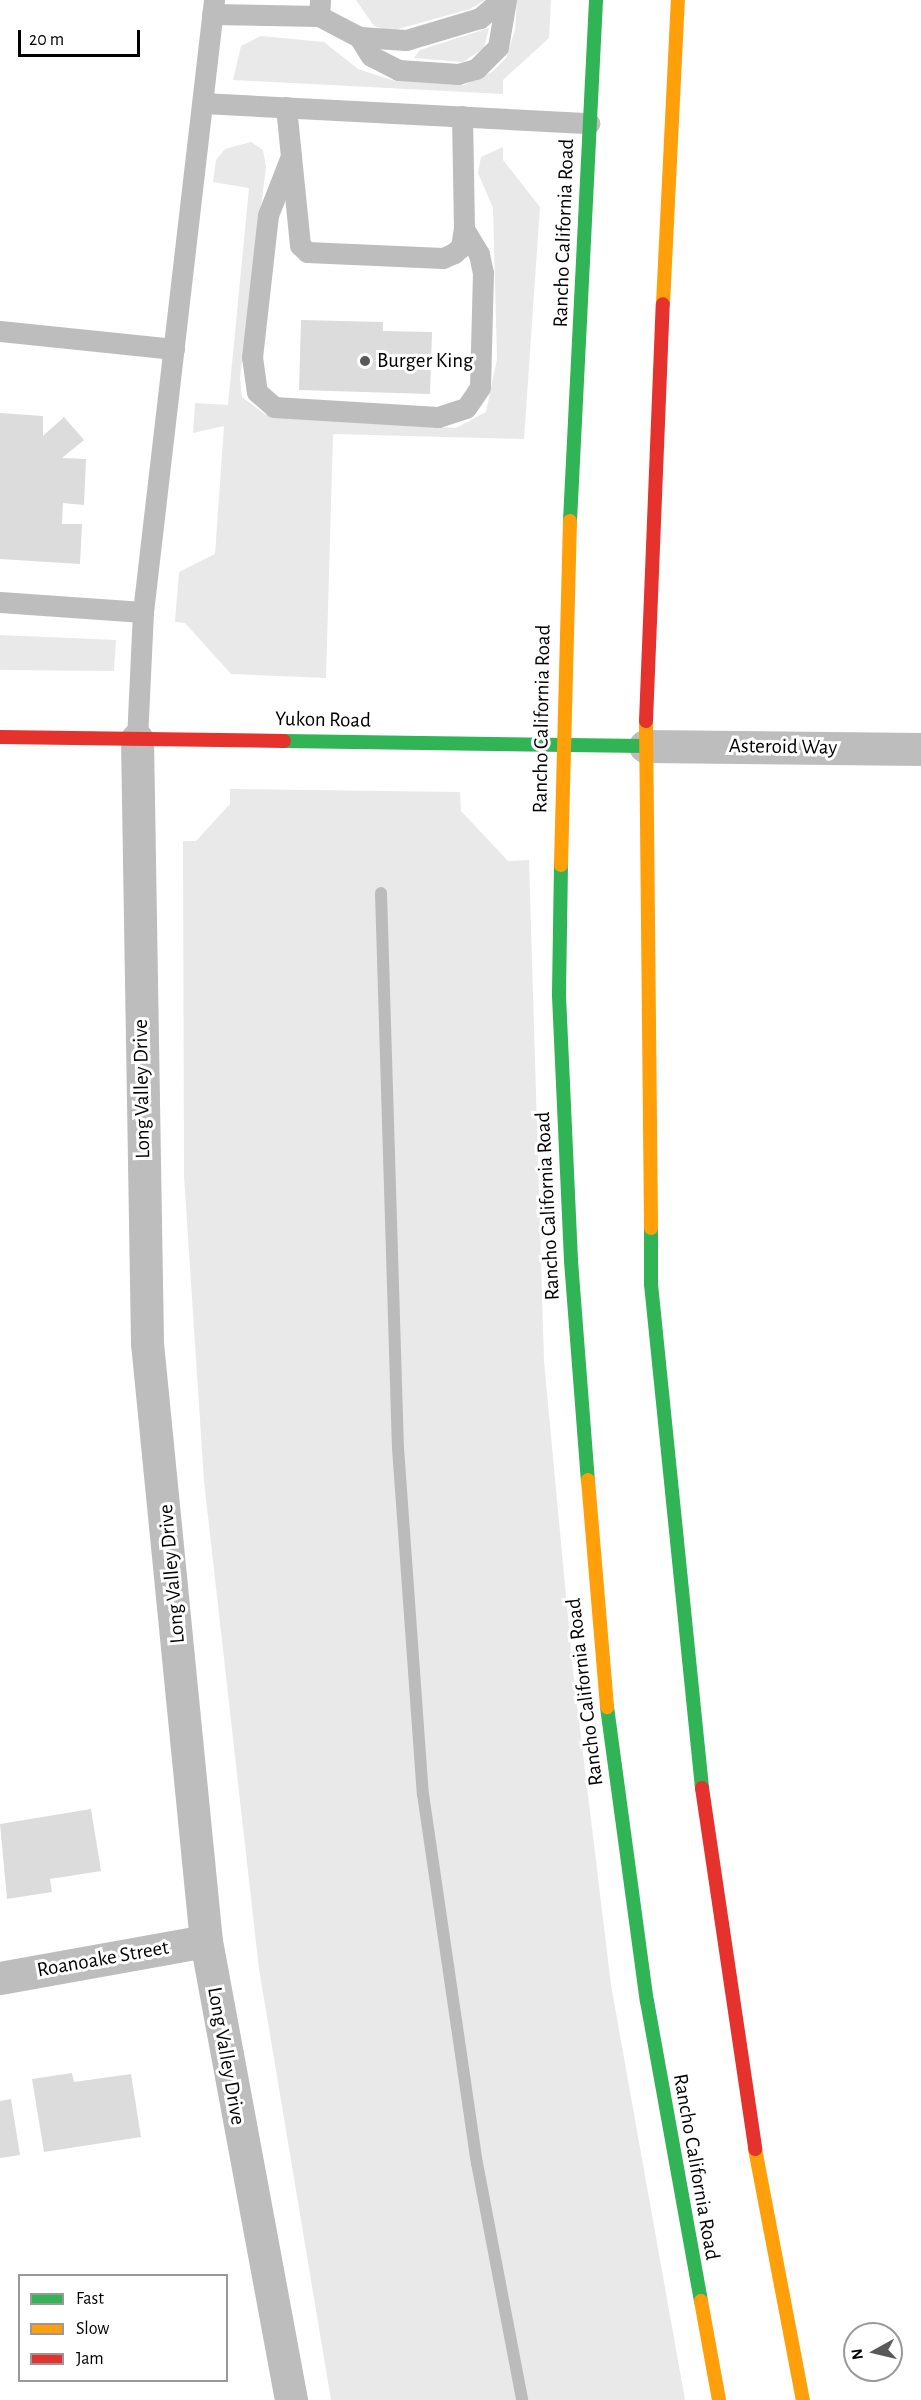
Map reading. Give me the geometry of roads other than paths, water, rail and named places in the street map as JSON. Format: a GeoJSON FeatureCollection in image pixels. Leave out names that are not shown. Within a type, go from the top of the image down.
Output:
{"type":"FeatureCollection","features":[{"type":"Feature","properties":{"kind":"main road","name":"Rancho California Road"},"geometry":{"type":"LineString","coordinates":[[596,0],[562,744],[560,1007],[584,1468],[601,1662],[647,2001],[719,2400]]}},
{"type":"Feature","properties":{"kind":"main road"},"geometry":{"type":"LineString","coordinates":[[678,0],[645,746],[650,1261],[655,1332],[700,1773],[765,2214],[802,2400]]}},
{"type":"Feature","properties":{"kind":"main road","name":"Yukon Road"},"geometry":{"type":"LineString","coordinates":[[0,737],[645,746]]}},
{"type":"Feature","properties":{"kind":"street","name":"Long Valley Drive"},"geometry":{"type":"LineString","coordinates":[[137,739],[147,1343],[206,1941],[291,2400]]}},
{"type":"Feature","properties":{"kind":"street","name":"Asteroid Way"},"geometry":{"type":"LineString","coordinates":[[645,746],[921,749]]}},
{"type":"Feature","properties":{"kind":"street","name":"Roanoake Street"},"geometry":{"type":"LineString","coordinates":[[0,1978],[206,1941]]}},
{"type":"Feature","properties":{"kind":"lane"},"geometry":{"type":"LineString","coordinates":[[359,37],[418,38],[480,18],[501,0]]}},
{"type":"Feature","properties":{"kind":"lane"},"geometry":{"type":"LineString","coordinates":[[137,739],[143,612],[213,7],[320,8],[359,37],[371,56],[398,70],[458,74],[476,69],[498,47],[506,0]]}},
{"type":"Feature","properties":{"kind":"lane"},"geometry":{"type":"LineString","coordinates":[[203,103],[589,123]]}},
{"type":"Feature","properties":{"kind":"lane"},"geometry":{"type":"LineString","coordinates":[[286,107],[300,245],[307,252],[442,258],[461,247],[464,229],[462,116]]}},
{"type":"Feature","properties":{"kind":"lane"},"geometry":{"type":"LineString","coordinates":[[291,156],[268,215],[252,357],[257,392],[274,407],[438,417],[466,408],[480,387],[483,273],[479,254],[464,229]]}},
{"type":"Feature","properties":{"kind":"lane"},"geometry":{"type":"LineString","coordinates":[[0,331],[174,349]]}},
{"type":"Feature","properties":{"kind":"lane"},"geometry":{"type":"LineString","coordinates":[[0,602],[143,612]]}},
{"type":"Feature","properties":{"kind":"waterway"},"geometry":{"type":"LineString","coordinates":[[381,893],[398,1448],[423,1794],[477,2163],[522,2400]]}},
{"type":"Feature","properties":{"kind":"place","name":"Burger King"},"geometry":{"type":"Point","coordinates":[365,361]}}]}
